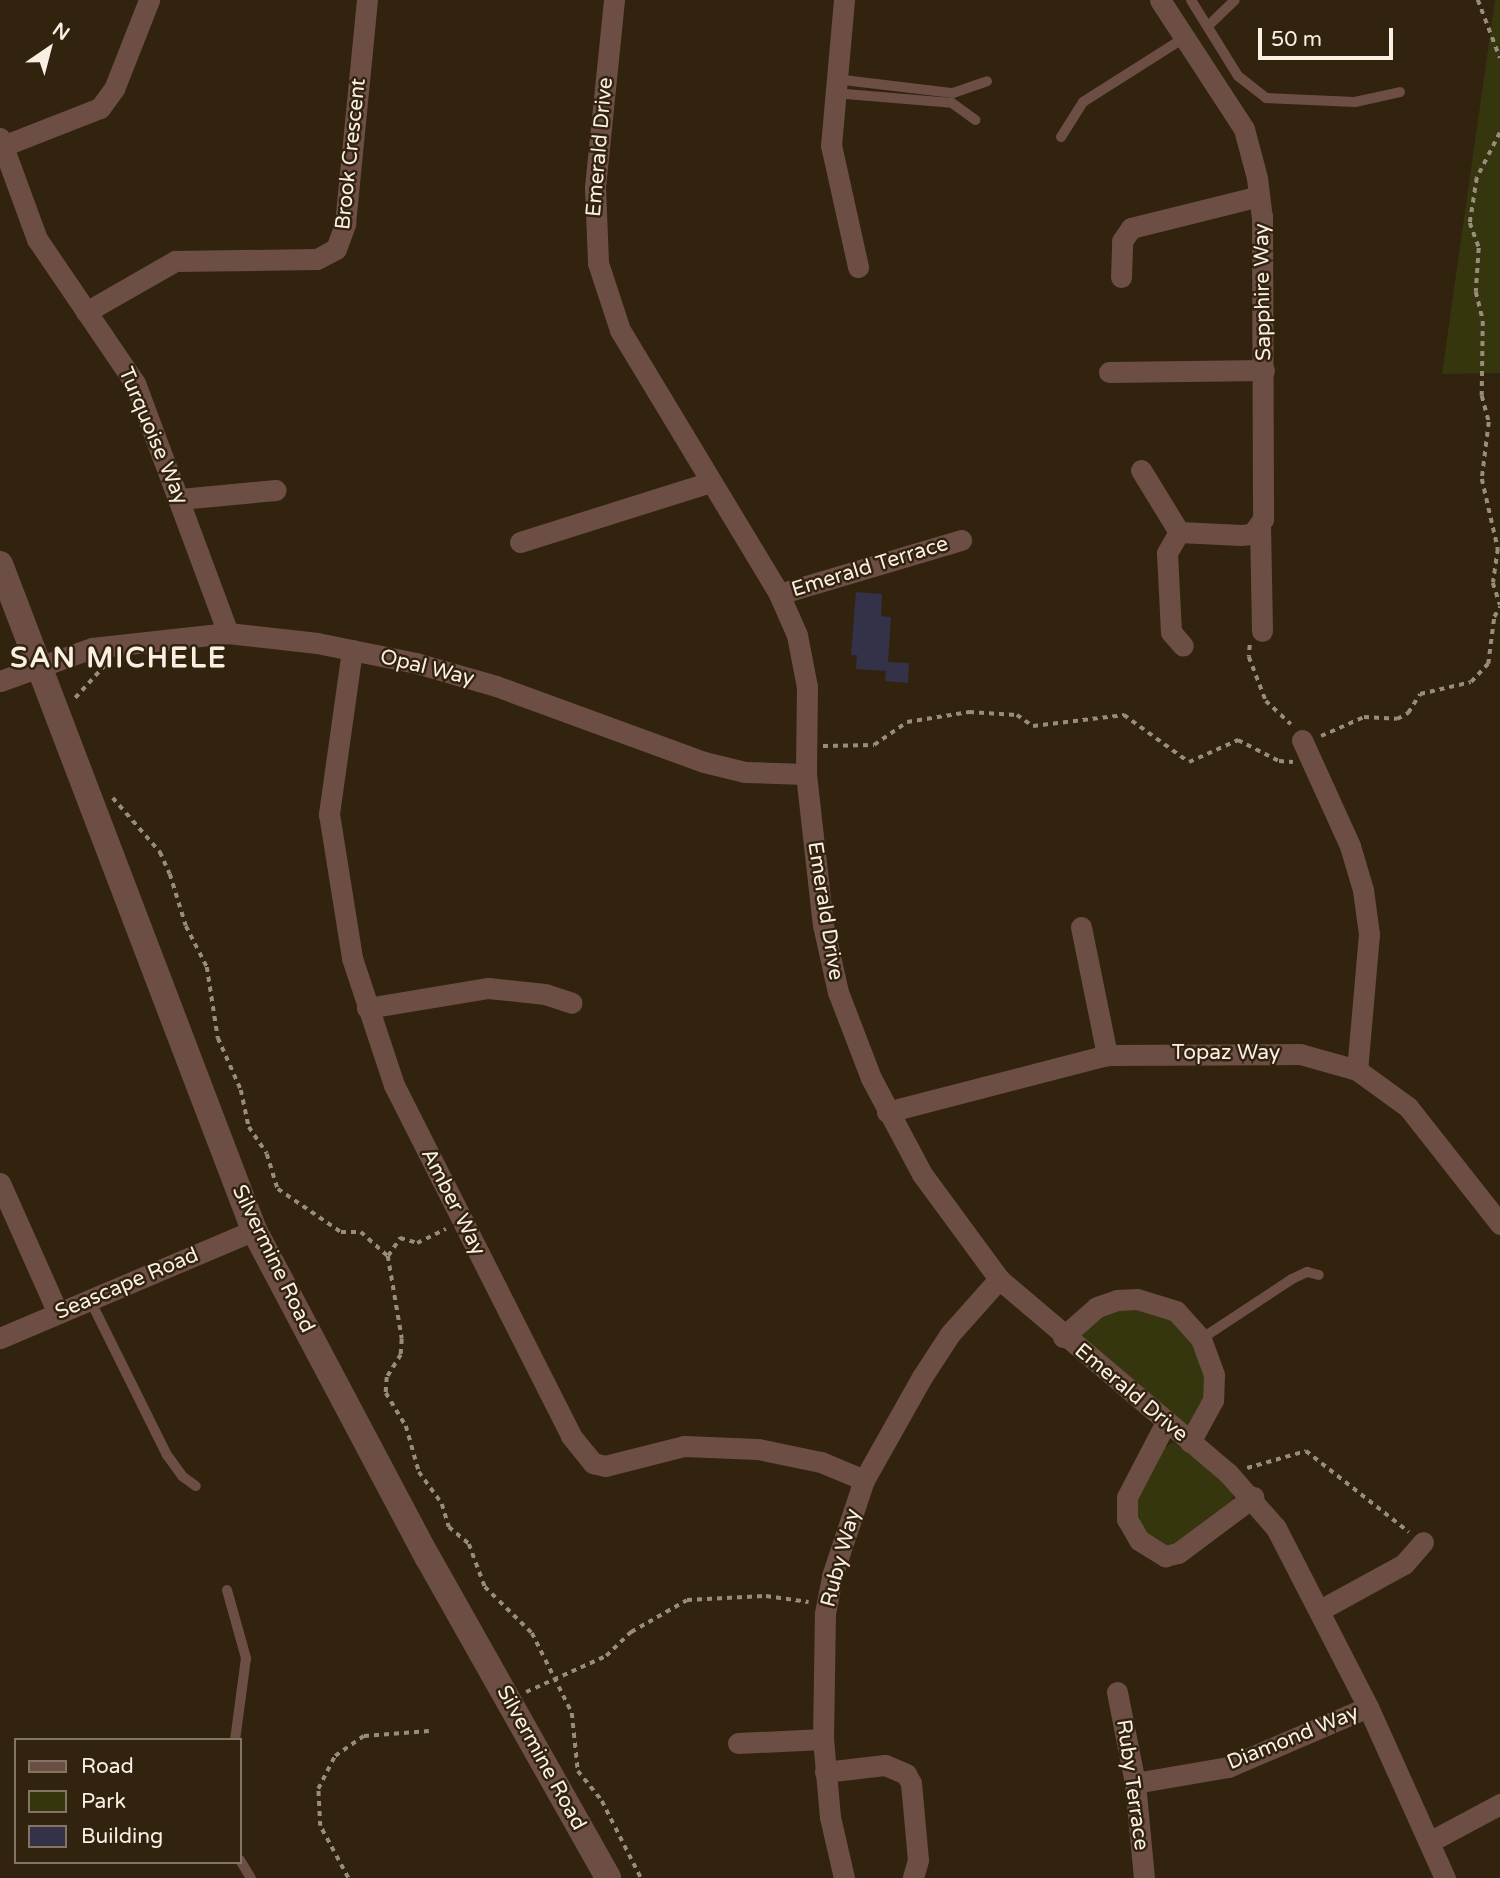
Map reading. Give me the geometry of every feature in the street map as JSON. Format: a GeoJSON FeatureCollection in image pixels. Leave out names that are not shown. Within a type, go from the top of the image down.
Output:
{"type":"FeatureCollection","features":[{"type":"Feature","properties":{"kind":"street"},"geometry":{"type":"LineString","coordinates":[[2,142],[100,108],[114,89],[149,0]]}},
{"type":"Feature","properties":{"kind":"street","name":"Brook Crescent"},"geometry":{"type":"LineString","coordinates":[[86,312],[175,261],[317,259],[336,249],[345,224],[367,0]]}},
{"type":"Feature","properties":{"kind":"street","name":"Emerald Drive"},"geometry":{"type":"LineString","coordinates":[[614,0],[595,187],[598,263],[620,330],[779,594],[804,660],[806,774],[822,925],[838,992],[887,1112],[922,1174],[999,1279],[1165,1424],[1228,1473],[1253,1497],[1276,1528],[1368,1707],[1431,1841],[1445,1878]]}},
{"type":"Feature","properties":{"kind":"street"},"geometry":{"type":"LineString","coordinates":[[844,0],[831,145],[858,267]]}},
{"type":"Feature","properties":{"kind":"street","name":"Sapphire Way"},"geometry":{"type":"LineString","coordinates":[[1160,0],[1244,129],[1259,196],[1264,370],[1260,526],[1262,631]]}},
{"type":"Feature","properties":{"kind":"street","name":"Turquoise Way"},"geometry":{"type":"LineString","coordinates":[[2,142],[37,239],[135,383],[228,633]]}},
{"type":"Feature","properties":{"kind":"street"},"geometry":{"type":"LineString","coordinates":[[1121,277],[1122,241],[1130,228],[1259,196]]}},
{"type":"Feature","properties":{"kind":"street"},"geometry":{"type":"LineString","coordinates":[[1109,373],[1264,370]]}},
{"type":"Feature","properties":{"kind":"street"},"geometry":{"type":"LineString","coordinates":[[1140,470],[1179,532]]}},
{"type":"Feature","properties":{"kind":"street"},"geometry":{"type":"LineString","coordinates":[[520,542],[710,482]]}},
{"type":"Feature","properties":{"kind":"street"},"geometry":{"type":"LineString","coordinates":[[180,499],[276,490]]}},
{"type":"Feature","properties":{"kind":"street"},"geometry":{"type":"LineString","coordinates":[[1179,532],[1241,535],[1260,526]]}},
{"type":"Feature","properties":{"kind":"street"},"geometry":{"type":"LineString","coordinates":[[1179,532],[1167,553],[1171,632],[1183,646]]}},
{"type":"Feature","properties":{"kind":"street","name":"Emerald Terrace"},"geometry":{"type":"LineString","coordinates":[[779,594],[961,540]]}},
{"type":"Feature","properties":{"kind":"street","name":"Silvermine Road"},"geometry":{"type":"LineString","coordinates":[[0,564],[254,1230],[508,1701],[608,1878]]}},
{"type":"Feature","properties":{"kind":"street","name":"Opal Way"},"geometry":{"type":"LineString","coordinates":[[0,681],[38,666],[109,645],[228,633],[352,650],[496,686],[704,762],[745,772],[806,774]]}},
{"type":"Feature","properties":{"kind":"street","name":"Amber Way"},"geometry":{"type":"LineString","coordinates":[[352,650],[329,814],[352,958],[394,1085],[571,1436],[593,1463],[618,1464],[684,1446],[758,1449],[821,1462],[864,1480]]}},
{"type":"Feature","properties":{"kind":"street"},"geometry":{"type":"LineString","coordinates":[[1305,747],[1350,846],[1367,909],[1369,934],[1357,1070]]}},
{"type":"Feature","properties":{"kind":"street"},"geometry":{"type":"LineString","coordinates":[[1081,927],[1107,1055]]}},
{"type":"Feature","properties":{"kind":"street"},"geometry":{"type":"LineString","coordinates":[[367,1008],[488,988],[534,992],[572,1003]]}},
{"type":"Feature","properties":{"kind":"street","name":"Topaz Way"},"geometry":{"type":"LineString","coordinates":[[887,1112],[1107,1055],[1265,1050],[1300,1054],[1357,1070],[1408,1107],[1500,1224]]}},
{"type":"Feature","properties":{"kind":"street"},"geometry":{"type":"LineString","coordinates":[[0,1183],[58,1313]]}},
{"type":"Feature","properties":{"kind":"street","name":"Seascape Road"},"geometry":{"type":"LineString","coordinates":[[0,1338],[254,1230]]}},
{"type":"Feature","properties":{"kind":"street","name":"Ruby Way"},"geometry":{"type":"LineString","coordinates":[[844,1878],[825,1772],[822,1739],[827,1605],[864,1480],[950,1334],[999,1279]]}},
{"type":"Feature","properties":{"kind":"street"},"geometry":{"type":"LineString","coordinates":[[1063,1337],[1097,1307],[1137,1299],[1176,1311],[1201,1339],[1210,1356],[1215,1391],[1189,1442]]}},
{"type":"Feature","properties":{"kind":"street"},"geometry":{"type":"LineString","coordinates":[[1165,1424],[1127,1497],[1127,1519],[1139,1540],[1165,1556],[1187,1550],[1253,1497]]}},
{"type":"Feature","properties":{"kind":"street"},"geometry":{"type":"LineString","coordinates":[[1320,1610],[1404,1564],[1423,1542]]}},
{"type":"Feature","properties":{"kind":"street","name":"Ruby Terrace"},"geometry":{"type":"LineString","coordinates":[[1117,1692],[1135,1783],[1144,1878]]}},
{"type":"Feature","properties":{"kind":"street","name":"Diamond Way"},"geometry":{"type":"LineString","coordinates":[[1135,1783],[1228,1767],[1368,1707]]}},
{"type":"Feature","properties":{"kind":"street"},"geometry":{"type":"LineString","coordinates":[[738,1743],[822,1739]]}},
{"type":"Feature","properties":{"kind":"street"},"geometry":{"type":"LineString","coordinates":[[825,1772],[885,1765],[905,1774],[911,1783],[918,1860],[913,1878]]}},
{"type":"Feature","properties":{"kind":"street"},"geometry":{"type":"LineString","coordinates":[[1431,1841],[1500,1804]]}},
{"type":"Feature","properties":{"kind":"lane"},"geometry":{"type":"LineString","coordinates":[[1191,0],[1238,76],[1266,98],[1355,102],[1400,92]]}},
{"type":"Feature","properties":{"kind":"lane"},"geometry":{"type":"LineString","coordinates":[[1208,26],[1235,0]]}},
{"type":"Feature","properties":{"kind":"lane"},"geometry":{"type":"LineString","coordinates":[[1060,137],[1083,102],[1184,38]]}},
{"type":"Feature","properties":{"kind":"lane"},"geometry":{"type":"LineString","coordinates":[[835,86],[953,93],[987,81]]}},
{"type":"Feature","properties":{"kind":"lane"},"geometry":{"type":"LineString","coordinates":[[835,86],[952,103],[975,120]]}},
{"type":"Feature","properties":{"kind":"lane"},"geometry":{"type":"LineString","coordinates":[[1201,1339],[1292,1279],[1307,1272],[1319,1275]]}},
{"type":"Feature","properties":{"kind":"lane"},"geometry":{"type":"LineString","coordinates":[[90,1300],[167,1455],[181,1476],[196,1486]]}},
{"type":"Feature","properties":{"kind":"lane"},"geometry":{"type":"LineString","coordinates":[[227,1590],[246,1658],[235,1738]]}},
{"type":"Feature","properties":{"kind":"path"},"geometry":{"type":"LineString","coordinates":[[1478,0],[1500,58]]}},
{"type":"Feature","properties":{"kind":"path"},"geometry":{"type":"LineString","coordinates":[[807,746],[874,745],[907,722],[988,712],[999,717],[1017,715],[1033,726],[1124,715],[1189,762],[1238,740],[1289,764],[1305,747],[1356,719],[1397,719],[1408,713],[1420,694],[1471,682],[1488,664],[1494,617],[1500,606],[1493,583],[1498,549],[1482,479],[1489,422],[1482,396],[1483,321],[1476,292],[1479,248],[1470,223],[1476,178],[1500,133]]}},
{"type":"Feature","properties":{"kind":"path"},"geometry":{"type":"LineString","coordinates":[[1262,631],[1250,646],[1255,678],[1266,701],[1305,747]]}},
{"type":"Feature","properties":{"kind":"path"},"geometry":{"type":"LineString","coordinates":[[73,701],[107,663],[112,655],[109,645]]}},
{"type":"Feature","properties":{"kind":"path"},"geometry":{"type":"LineString","coordinates":[[111,795],[160,852],[170,874],[187,926],[206,967],[218,1038],[241,1090],[249,1127],[267,1154],[278,1189],[341,1232],[361,1232],[388,1256],[402,1339],[401,1355],[387,1377],[386,1393],[401,1414],[419,1472],[442,1504],[449,1527],[469,1544],[485,1587],[532,1633],[572,1713],[578,1771],[602,1801],[641,1878]]}},
{"type":"Feature","properties":{"kind":"path"},"geometry":{"type":"LineString","coordinates":[[388,1256],[400,1238],[417,1243],[442,1233],[450,1217],[459,1214]]}},
{"type":"Feature","properties":{"kind":"path"},"geometry":{"type":"LineString","coordinates":[[1228,1473],[1306,1451],[1423,1542]]}},
{"type":"Feature","properties":{"kind":"path"},"geometry":{"type":"LineString","coordinates":[[508,1701],[607,1656],[631,1632],[687,1600],[716,1595],[780,1596],[827,1605]]}},
{"type":"Feature","properties":{"kind":"path"},"geometry":{"type":"LineString","coordinates":[[348,1878],[320,1826],[318,1789],[335,1756],[364,1735],[429,1731]]}},
{"type":"Feature","properties":{"kind":"green space"},"geometry":{"type":"Polygon","coordinates":[[[1495,0],[1500,0],[1500,373],[1442,374],[1495,0]]]}},
{"type":"Feature","properties":{"kind":"green space"},"geometry":{"type":"Polygon","coordinates":[[[1108,1303],[1152,1308],[1182,1321],[1213,1391],[1185,1438],[1068,1336],[1108,1303]]]}},
{"type":"Feature","properties":{"kind":"green space"},"geometry":{"type":"Polygon","coordinates":[[[1173,1442],[1232,1487],[1234,1513],[1163,1554],[1137,1536],[1128,1494],[1158,1453],[1173,1442]]]}},
{"type":"Feature","properties":{"kind":"building"},"geometry":{"type":"Polygon","coordinates":[[[856,592],[882,594],[881,616],[891,617],[888,662],[909,663],[908,683],[885,681],[886,671],[856,669],[857,655],[851,655],[856,592]]]}},
{"type":"Feature","properties":{"kind":"district","name":"SAN MICHELE"},"geometry":{"type":"Point","coordinates":[119,658]}}]}
